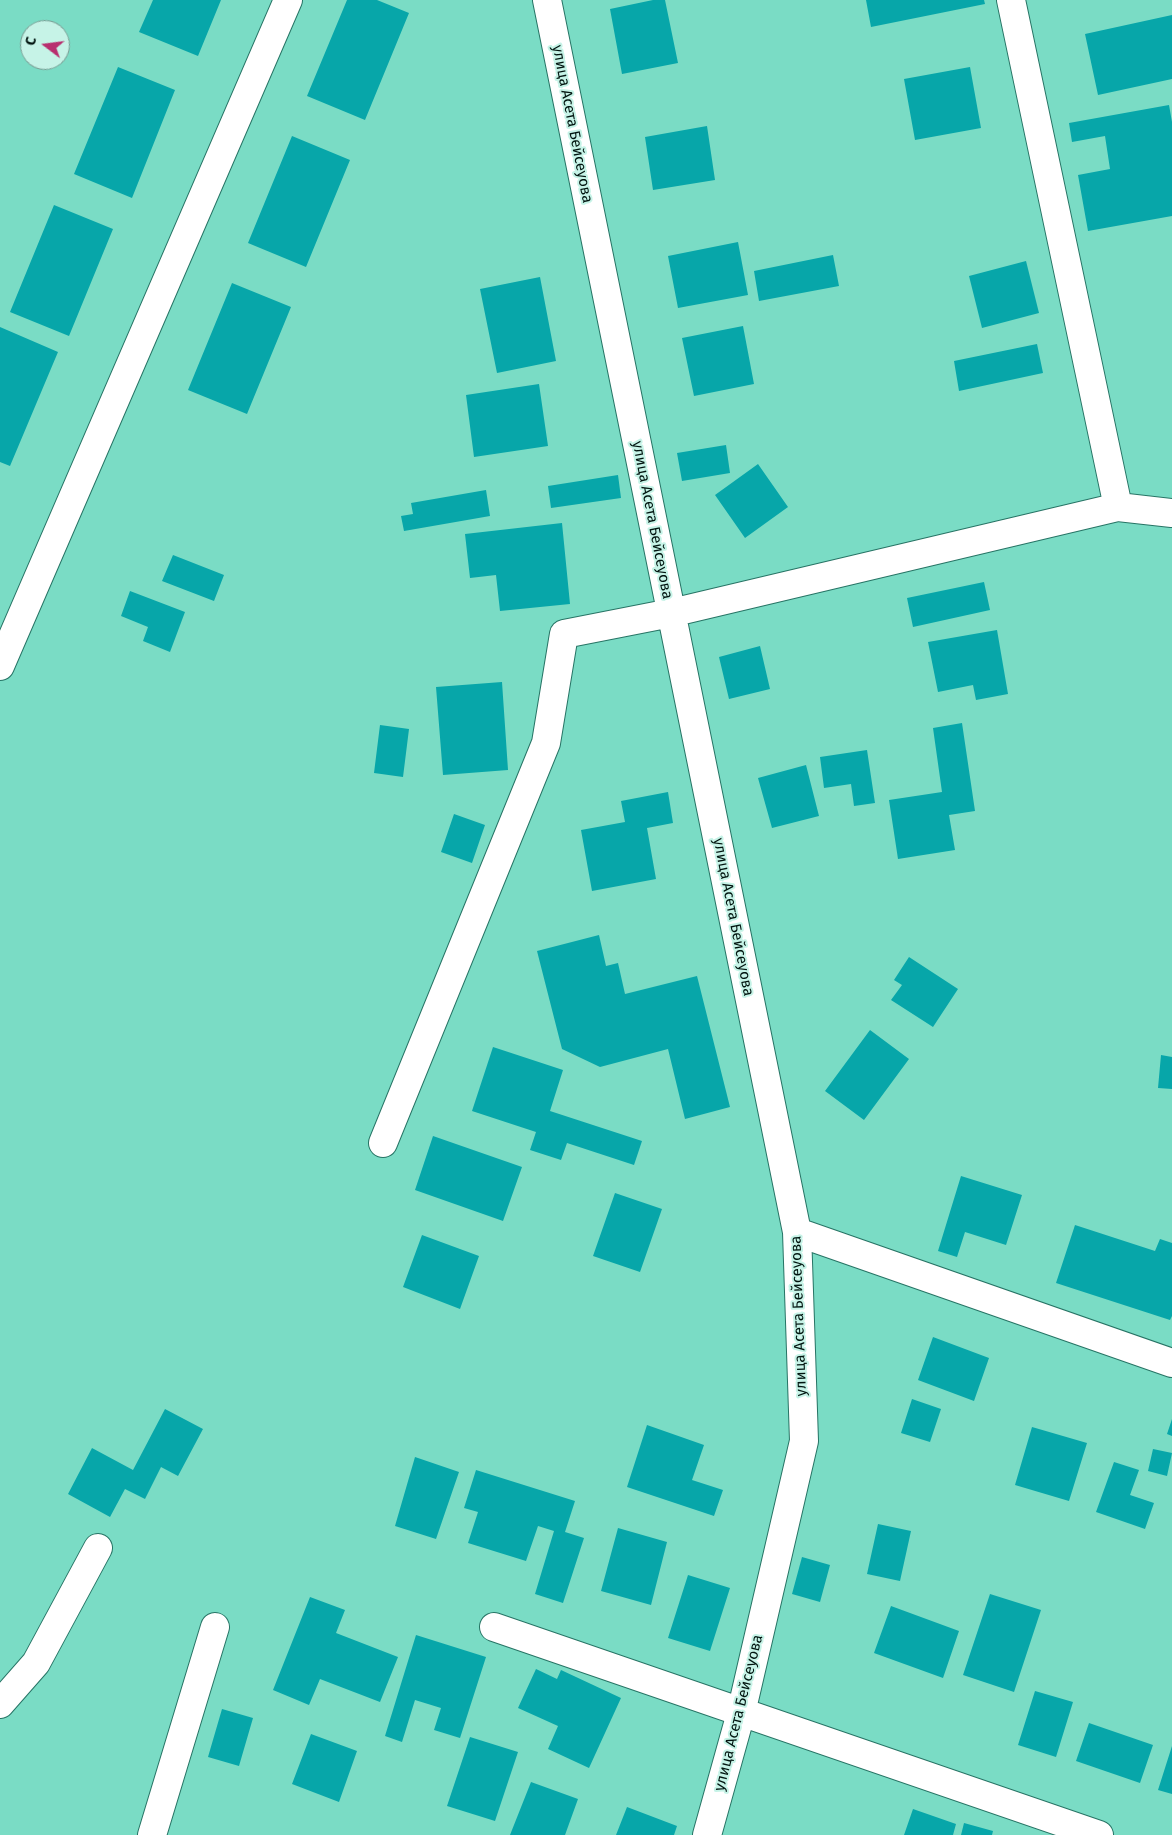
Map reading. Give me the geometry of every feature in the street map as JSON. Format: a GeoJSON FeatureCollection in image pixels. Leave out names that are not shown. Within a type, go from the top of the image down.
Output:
{"type":"FeatureCollection","features":[{"type":"Feature","properties":{"kind":"street"},"geometry":{"type":"LineString","coordinates":[[0,666],[288,0]]}},
{"type":"Feature","properties":{"kind":"street","name":"улица Асета Бейсеуова"},"geometry":{"type":"LineString","coordinates":[[547,0],[797,1232],[804,1441],[741,1713],[707,1835]]}},
{"type":"Feature","properties":{"kind":"street"},"geometry":{"type":"LineString","coordinates":[[1011,0],[1118,507]]}},
{"type":"Feature","properties":{"kind":"street"},"geometry":{"type":"LineString","coordinates":[[383,1142],[546,743],[564,634],[671,613],[1118,507],[1172,513]]}},
{"type":"Feature","properties":{"kind":"street"},"geometry":{"type":"LineString","coordinates":[[797,1232],[1172,1363]]}},
{"type":"Feature","properties":{"kind":"street"},"geometry":{"type":"LineString","coordinates":[[0,1704],[36,1663],[98,1548]]}},
{"type":"Feature","properties":{"kind":"street"},"geometry":{"type":"LineString","coordinates":[[152,1835],[215,1627]]}},
{"type":"Feature","properties":{"kind":"street"},"geometry":{"type":"LineString","coordinates":[[494,1628],[1099,1835]]}},
{"type":"Feature","properties":{"kind":"building"},"geometry":{"type":"Polygon","coordinates":[[[153,0],[221,0],[198,56],[139,32],[153,0]]]}},
{"type":"Feature","properties":{"kind":"building"},"geometry":{"type":"Polygon","coordinates":[[[347,0],[377,0],[409,13],[365,120],[307,96],[347,0]]]}},
{"type":"Feature","properties":{"kind":"building"},"geometry":{"type":"Polygon","coordinates":[[[653,0],[665,0],[678,63],[622,74],[610,9],[653,0]]]}},
{"type":"Feature","properties":{"kind":"building"},"geometry":{"type":"Polygon","coordinates":[[[866,0],[984,0],[985,4],[871,27],[866,0]]]}},
{"type":"Feature","properties":{"kind":"building"},"geometry":{"type":"Polygon","coordinates":[[[1172,15],[1172,79],[1098,95],[1085,34],[1172,15]]]}},
{"type":"Feature","properties":{"kind":"building"},"geometry":{"type":"Polygon","coordinates":[[[118,67],[175,90],[132,198],[74,174],[118,67]]]}},
{"type":"Feature","properties":{"kind":"building"},"geometry":{"type":"Polygon","coordinates":[[[970,67],[981,128],[915,140],[904,79],[970,67]]]}},
{"type":"Feature","properties":{"kind":"building"},"geometry":{"type":"Polygon","coordinates":[[[1169,105],[1172,122],[1172,216],[1088,231],[1078,175],[1110,169],[1105,136],[1072,142],[1069,123],[1169,105]]]}},
{"type":"Feature","properties":{"kind":"building"},"geometry":{"type":"Polygon","coordinates":[[[707,126],[715,180],[653,190],[645,137],[707,126]]]}},
{"type":"Feature","properties":{"kind":"building"},"geometry":{"type":"Polygon","coordinates":[[[292,136],[350,160],[306,267],[248,243],[292,136]]]}},
{"type":"Feature","properties":{"kind":"building"},"geometry":{"type":"Polygon","coordinates":[[[54,205],[113,229],[69,336],[10,312],[54,205]]]}},
{"type":"Feature","properties":{"kind":"building"},"geometry":{"type":"Polygon","coordinates":[[[738,242],[748,295],[678,308],[668,256],[738,242]]]}},
{"type":"Feature","properties":{"kind":"building"},"geometry":{"type":"Polygon","coordinates":[[[833,255],[839,286],[759,301],[754,271],[833,255]]]}},
{"type":"Feature","properties":{"kind":"building"},"geometry":{"type":"Polygon","coordinates":[[[1026,261],[1039,313],[982,328],[969,276],[1026,261]]]}},
{"type":"Feature","properties":{"kind":"building"},"geometry":{"type":"Polygon","coordinates":[[[540,277],[556,361],[497,373],[480,289],[540,277]]]}},
{"type":"Feature","properties":{"kind":"building"},"geometry":{"type":"Polygon","coordinates":[[[232,283],[291,307],[247,414],[188,390],[232,283]]]}},
{"type":"Feature","properties":{"kind":"building"},"geometry":{"type":"Polygon","coordinates":[[[743,326],[754,384],[694,396],[682,338],[743,326]]]}},
{"type":"Feature","properties":{"kind":"building"},"geometry":{"type":"Polygon","coordinates":[[[0,327],[58,352],[10,466],[0,462],[0,327]]]}},
{"type":"Feature","properties":{"kind":"building"},"geometry":{"type":"Polygon","coordinates":[[[1037,344],[1043,373],[959,391],[954,361],[1037,344]]]}},
{"type":"Feature","properties":{"kind":"building"},"geometry":{"type":"Polygon","coordinates":[[[539,384],[548,446],[474,457],[466,395],[539,384]]]}},
{"type":"Feature","properties":{"kind":"building"},"geometry":{"type":"Polygon","coordinates":[[[726,445],[730,473],[682,481],[677,453],[726,445]]]}},
{"type":"Feature","properties":{"kind":"building"},"geometry":{"type":"Polygon","coordinates":[[[758,464],[788,507],[745,538],[715,495],[758,464]]]}},
{"type":"Feature","properties":{"kind":"building"},"geometry":{"type":"Polygon","coordinates":[[[618,475],[621,498],[551,508],[548,486],[618,475]]]}},
{"type":"Feature","properties":{"kind":"building"},"geometry":{"type":"Polygon","coordinates":[[[486,490],[490,516],[404,531],[401,516],[413,514],[411,503],[486,490]]]}},
{"type":"Feature","properties":{"kind":"building"},"geometry":{"type":"Polygon","coordinates":[[[562,523],[570,604],[500,611],[496,575],[470,578],[465,534],[562,523]]]}},
{"type":"Feature","properties":{"kind":"building"},"geometry":{"type":"Polygon","coordinates":[[[173,555],[224,575],[214,601],[162,581],[173,555]]]}},
{"type":"Feature","properties":{"kind":"building"},"geometry":{"type":"Polygon","coordinates":[[[984,582],[990,610],[913,627],[907,598],[984,582]]]}},
{"type":"Feature","properties":{"kind":"building"},"geometry":{"type":"Polygon","coordinates":[[[130,591],[185,612],[170,652],[143,641],[148,627],[121,616],[130,591]]]}},
{"type":"Feature","properties":{"kind":"building"},"geometry":{"type":"Polygon","coordinates":[[[997,630],[1008,694],[976,700],[973,685],[938,692],[928,642],[997,630]]]}},
{"type":"Feature","properties":{"kind":"building"},"geometry":{"type":"Polygon","coordinates":[[[760,646],[770,689],[729,699],[719,657],[760,646]]]}},
{"type":"Feature","properties":{"kind":"building"},"geometry":{"type":"Polygon","coordinates":[[[502,682],[508,770],[443,775],[436,687],[502,682]]]}},
{"type":"Feature","properties":{"kind":"building"},"geometry":{"type":"Polygon","coordinates":[[[962,723],[975,811],[949,815],[955,850],[898,859],[889,800],[942,792],[933,728],[962,723]]]}},
{"type":"Feature","properties":{"kind":"building"},"geometry":{"type":"Polygon","coordinates":[[[380,725],[409,729],[403,777],[374,773],[380,725]]]}},
{"type":"Feature","properties":{"kind":"building"},"geometry":{"type":"Polygon","coordinates":[[[867,750],[875,803],[854,806],[851,784],[824,788],[820,757],[867,750]]]}},
{"type":"Feature","properties":{"kind":"building"},"geometry":{"type":"Polygon","coordinates":[[[806,765],[819,816],[772,828],[758,778],[806,765]]]}},
{"type":"Feature","properties":{"kind":"building"},"geometry":{"type":"Polygon","coordinates":[[[668,792],[673,823],[647,828],[656,879],[592,891],[581,830],[625,822],[621,801],[668,792]]]}},
{"type":"Feature","properties":{"kind":"building"},"geometry":{"type":"Polygon","coordinates":[[[454,814],[485,825],[472,863],[441,852],[454,814]]]}},
{"type":"Feature","properties":{"kind":"building"},"geometry":{"type":"Polygon","coordinates":[[[599,935],[606,966],[618,963],[625,994],[697,976],[730,1107],[685,1119],[668,1049],[600,1067],[562,1049],[537,951],[599,935]]]}},
{"type":"Feature","properties":{"kind":"building"},"geometry":{"type":"Polygon","coordinates":[[[909,957],[958,989],[933,1027],[891,1000],[902,985],[894,980],[909,957]]]}},
{"type":"Feature","properties":{"kind":"building"},"geometry":{"type":"Polygon","coordinates":[[[870,1030],[909,1059],[864,1120],[825,1091],[870,1030]]]}},
{"type":"Feature","properties":{"kind":"building"},"geometry":{"type":"Polygon","coordinates":[[[493,1047],[563,1070],[550,1111],[642,1141],[634,1165],[567,1143],[561,1160],[530,1150],[536,1132],[472,1111],[493,1047]]]}},
{"type":"Feature","properties":{"kind":"building"},"geometry":{"type":"Polygon","coordinates":[[[1161,1055],[1172,1057],[1172,1089],[1158,1088],[1161,1055]]]}},
{"type":"Feature","properties":{"kind":"building"},"geometry":{"type":"Polygon","coordinates":[[[433,1136],[522,1167],[503,1221],[415,1190],[433,1136]]]}},
{"type":"Feature","properties":{"kind":"building"},"geometry":{"type":"Polygon","coordinates":[[[961,1176],[1022,1195],[1006,1245],[965,1232],[957,1257],[938,1251],[961,1176]]]}},
{"type":"Feature","properties":{"kind":"building"},"geometry":{"type":"Polygon","coordinates":[[[615,1193],[662,1209],[640,1272],[593,1256],[615,1193]]]}},
{"type":"Feature","properties":{"kind":"building"},"geometry":{"type":"Polygon","coordinates":[[[1075,1225],[1155,1251],[1160,1239],[1172,1243],[1172,1316],[1170,1320],[1056,1283],[1075,1225]]]}},
{"type":"Feature","properties":{"kind":"building"},"geometry":{"type":"Polygon","coordinates":[[[422,1235],[479,1256],[460,1309],[403,1287],[422,1235]]]}},
{"type":"Feature","properties":{"kind":"building"},"geometry":{"type":"Polygon","coordinates":[[[933,1337],[989,1358],[974,1401],[918,1380],[933,1337]]]}},
{"type":"Feature","properties":{"kind":"building"},"geometry":{"type":"Polygon","coordinates":[[[912,1399],[941,1409],[930,1442],[901,1433],[912,1399]]]}},
{"type":"Feature","properties":{"kind":"building"},"geometry":{"type":"Polygon","coordinates":[[[165,1409],[203,1429],[178,1476],[161,1467],[145,1499],[125,1489],[110,1517],[68,1494],[92,1448],[133,1470],[165,1409]]]}},
{"type":"Feature","properties":{"kind":"building"},"geometry":{"type":"Polygon","coordinates":[[[1172,1419],[1172,1436],[1167,1434],[1172,1419]]]}},
{"type":"Feature","properties":{"kind":"building"},"geometry":{"type":"Polygon","coordinates":[[[647,1425],[704,1445],[692,1480],[723,1490],[714,1516],[627,1487],[647,1425]]]}},
{"type":"Feature","properties":{"kind":"building"},"geometry":{"type":"Polygon","coordinates":[[[1032,1427],[1087,1443],[1069,1501],[1015,1485],[1032,1427]]]}},
{"type":"Feature","properties":{"kind":"building"},"geometry":{"type":"Polygon","coordinates":[[[1153,1449],[1172,1453],[1167,1476],[1148,1471],[1153,1449]]]}},
{"type":"Feature","properties":{"kind":"building"},"geometry":{"type":"Polygon","coordinates":[[[415,1457],[459,1472],[436,1539],[395,1526],[415,1457]]]}},
{"type":"Feature","properties":{"kind":"building"},"geometry":{"type":"Polygon","coordinates":[[[1114,1462],[1139,1470],[1130,1495],[1154,1503],[1145,1529],[1096,1512],[1114,1462]]]}},
{"type":"Feature","properties":{"kind":"building"},"geometry":{"type":"Polygon","coordinates":[[[476,1470],[575,1501],[565,1532],[584,1538],[563,1603],[535,1594],[554,1531],[538,1526],[526,1561],[468,1543],[478,1512],[464,1508],[476,1470]]]}},
{"type":"Feature","properties":{"kind":"building"},"geometry":{"type":"Polygon","coordinates":[[[878,1524],[911,1531],[900,1581],[867,1574],[878,1524]]]}},
{"type":"Feature","properties":{"kind":"building"},"geometry":{"type":"Polygon","coordinates":[[[618,1528],[667,1542],[651,1605],[601,1591],[618,1528]]]}},
{"type":"Feature","properties":{"kind":"building"},"geometry":{"type":"Polygon","coordinates":[[[802,1557],[830,1565],[820,1602],[792,1594],[802,1557]]]}},
{"type":"Feature","properties":{"kind":"building"},"geometry":{"type":"Polygon","coordinates":[[[688,1575],[730,1588],[710,1651],[668,1638],[688,1575]]]}},
{"type":"Feature","properties":{"kind":"building"},"geometry":{"type":"Polygon","coordinates":[[[990,1594],[1041,1610],[1014,1692],[963,1675],[990,1594]]]}},
{"type":"Feature","properties":{"kind":"building"},"geometry":{"type":"Polygon","coordinates":[[[310,1597],[345,1610],[336,1633],[398,1657],[380,1702],[320,1679],[309,1705],[273,1690],[310,1597]]]}},
{"type":"Feature","properties":{"kind":"building"},"geometry":{"type":"Polygon","coordinates":[[[891,1606],[959,1631],[943,1678],[874,1653],[891,1606]]]}},
{"type":"Feature","properties":{"kind":"building"},"geometry":{"type":"Polygon","coordinates":[[[416,1635],[486,1657],[460,1738],[434,1730],[441,1708],[415,1700],[402,1742],[385,1736],[416,1635]]]}},
{"type":"Feature","properties":{"kind":"building"},"geometry":{"type":"Polygon","coordinates":[[[536,1669],[557,1679],[561,1670],[621,1698],[589,1768],[548,1749],[558,1726],[518,1708],[536,1669]]]}},
{"type":"Feature","properties":{"kind":"building"},"geometry":{"type":"Polygon","coordinates":[[[1035,1691],[1073,1702],[1056,1757],[1018,1745],[1035,1691]]]}},
{"type":"Feature","properties":{"kind":"building"},"geometry":{"type":"Polygon","coordinates":[[[222,1709],[253,1718],[239,1766],[208,1757],[222,1709]]]}},
{"type":"Feature","properties":{"kind":"building"},"geometry":{"type":"Polygon","coordinates":[[[1089,1723],[1153,1745],[1140,1783],[1076,1761],[1089,1723]]]}},
{"type":"Feature","properties":{"kind":"building"},"geometry":{"type":"Polygon","coordinates":[[[311,1734],[357,1751],[339,1802],[292,1784],[311,1734]]]}},
{"type":"Feature","properties":{"kind":"building"},"geometry":{"type":"Polygon","coordinates":[[[470,1737],[518,1752],[495,1821],[447,1806],[470,1737]]]}},
{"type":"Feature","properties":{"kind":"building"},"geometry":{"type":"Polygon","coordinates":[[[1172,1746],[1172,1794],[1158,1790],[1172,1746]]]}},
{"type":"Feature","properties":{"kind":"building"},"geometry":{"type":"Polygon","coordinates":[[[531,1782],[578,1799],[565,1835],[510,1835],[531,1782]]]}},
{"type":"Feature","properties":{"kind":"building"},"geometry":{"type":"Polygon","coordinates":[[[627,1807],[677,1826],[674,1835],[616,1835],[627,1807]]]}},
{"type":"Feature","properties":{"kind":"building"},"geometry":{"type":"Polygon","coordinates":[[[913,1809],[956,1824],[953,1835],[904,1835],[913,1809]]]}},
{"type":"Feature","properties":{"kind":"building"},"geometry":{"type":"Polygon","coordinates":[[[964,1823],[993,1831],[992,1835],[961,1835],[964,1823]]]}}]}
